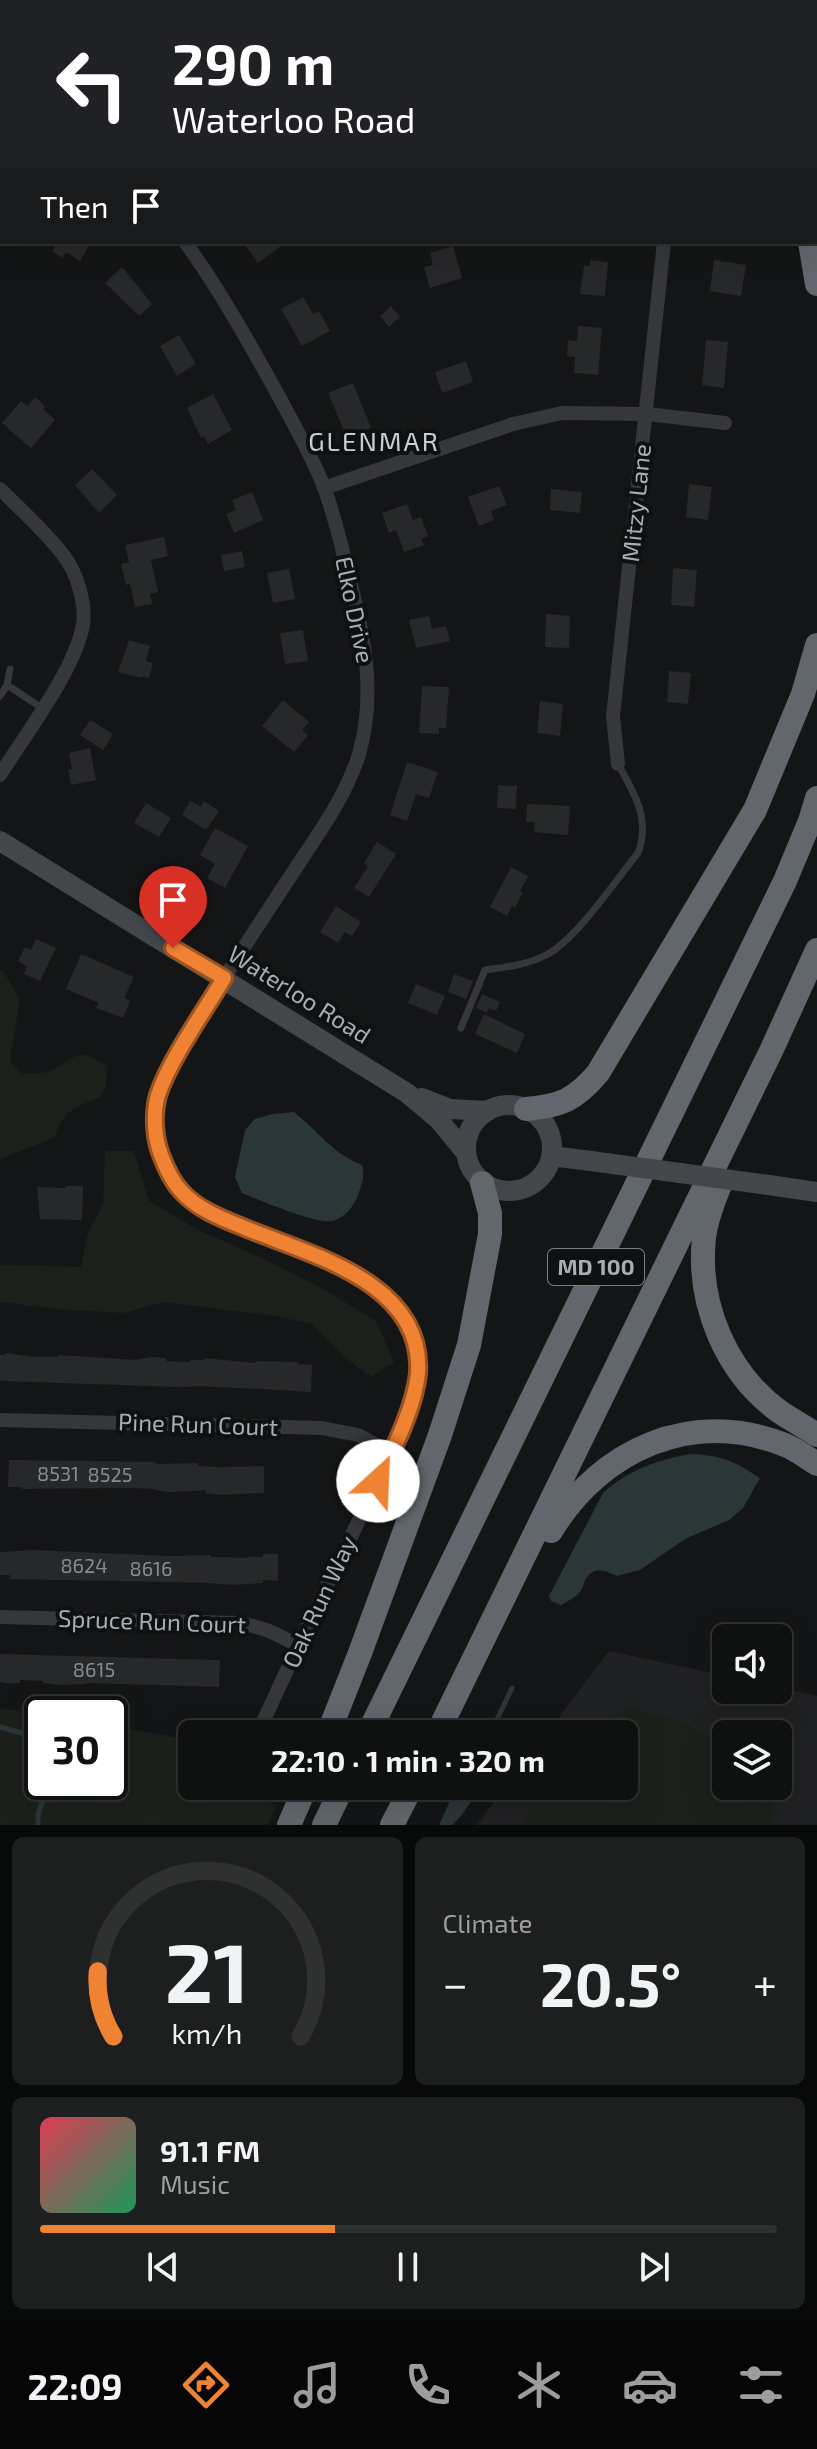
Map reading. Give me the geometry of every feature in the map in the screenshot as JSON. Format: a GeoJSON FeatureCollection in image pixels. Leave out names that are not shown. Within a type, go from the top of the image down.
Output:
{"type":"FeatureCollection","features":[{"type":"Feature","properties":{"kind":"highway"},"geometry":{"type":"LineString","coordinates":[[810,244],[817,284]]}},
{"type":"Feature","properties":{"kind":"highway"},"geometry":{"type":"LineString","coordinates":[[526,1109],[553,1107],[570,1100],[584,1091],[598,1073],[755,810],[803,694],[817,645]]}},
{"type":"Feature","properties":{"kind":"highway","name":"MD 100"},"geometry":{"type":"LineString","coordinates":[[375,1720],[785,881],[817,798]]}},
{"type":"Feature","properties":{"kind":"highway","name":"MD 100"},"geometry":{"type":"LineString","coordinates":[[444,1720],[772,1049],[817,950]]}},
{"type":"Feature","properties":{"kind":"highway"},"geometry":{"type":"LineString","coordinates":[[772,1049],[710,1210],[704,1237],[706,1295],[715,1327],[740,1371],[778,1411],[817,1435]]}},
{"type":"Feature","properties":{"kind":"highway"},"geometry":{"type":"LineString","coordinates":[[334,1720],[435,1450],[469,1345],[490,1234],[490,1213],[482,1183]]}},
{"type":"Feature","properties":{"kind":"highway"},"geometry":{"type":"LineString","coordinates":[[480,1649],[565,1508],[595,1477],[633,1450],[682,1434],[708,1431],[735,1433],[787,1445],[817,1464]]}},
{"type":"Feature","properties":{"kind":"highway"},"geometry":{"type":"LineString","coordinates":[[289,1825],[300,1800]]}},
{"type":"Feature","properties":{"kind":"highway"},"geometry":{"type":"LineString","coordinates":[[324,1825],[336,1800]]}},
{"type":"Feature","properties":{"kind":"highway"},"geometry":{"type":"LineString","coordinates":[[392,1825],[405,1800]]}},
{"type":"Feature","properties":{"kind":"main road","name":"Waterloo Road"},"geometry":{"type":"LineString","coordinates":[[0,841],[407,1093],[438,1119],[466,1153]]}},
{"type":"Feature","properties":{"kind":"main road","name":"Waterloo Road"},"geometry":{"type":"LineString","coordinates":[[407,1093],[450,1109],[488,1111]]}},
{"type":"Feature","properties":{"kind":"main road"},"geometry":{"type":"LineString","coordinates":[[512,1105],[526,1109],[538,1117],[547,1129],[551,1141],[548,1165],[540,1178],[524,1189],[506,1191],[482,1183],[472,1170],[466,1153],[470,1127],[493,1108],[512,1105]]}},
{"type":"Feature","properties":{"kind":"main road"},"geometry":{"type":"LineString","coordinates":[[551,1156],[817,1192]]}},
{"type":"Feature","properties":{"kind":"street","name":"Elko Drive"},"geometry":{"type":"LineString","coordinates":[[186,244],[246,335],[305,445],[324,488],[357,606],[369,692],[367,722],[350,781],[224,978]]}},
{"type":"Feature","properties":{"kind":"street","name":"Mitzy Lane"},"geometry":{"type":"LineString","coordinates":[[618,764],[613,716],[664,244]]}},
{"type":"Feature","properties":{"kind":"street"},"geometry":{"type":"LineString","coordinates":[[324,488],[540,417],[590,412],[647,414],[725,423]]}},
{"type":"Feature","properties":{"kind":"street"},"geometry":{"type":"LineString","coordinates":[[0,489],[41,529],[65,558],[82,601],[83,624],[65,671],[0,775]]}},
{"type":"Feature","properties":{"kind":"street","name":"Oak Run Way"},"geometry":{"type":"LineString","coordinates":[[224,978],[167,1073],[157,1097],[155,1122],[158,1148],[168,1172],[182,1192],[222,1219],[362,1277],[384,1293],[409,1328],[416,1348],[418,1371],[414,1395],[391,1453],[264,1720]]}},
{"type":"Feature","properties":{"kind":"street","name":"Pine Run Court"},"geometry":{"type":"LineString","coordinates":[[0,1420],[322,1428],[358,1435],[391,1453]]}},
{"type":"Feature","properties":{"kind":"street","name":"Spruce Run Court"},"geometry":{"type":"LineString","coordinates":[[0,1617],[237,1623],[265,1628],[298,1646]]}},
{"type":"Feature","properties":{"kind":"lane"},"geometry":{"type":"LineString","coordinates":[[0,696],[7,685],[10,669]]}},
{"type":"Feature","properties":{"kind":"lane"},"geometry":{"type":"LineString","coordinates":[[7,685],[42,708]]}},
{"type":"Feature","properties":{"kind":"lane"},"geometry":{"type":"LineString","coordinates":[[461,1028],[485,970],[524,964],[547,955],[565,943],[638,853],[644,837],[643,821],[618,764]]}},
{"type":"Feature","properties":{"kind":"shaded area"},"geometry":{"type":"Polygon","coordinates":[[[0,971],[3,971],[20,999],[10,1061],[23,1074],[49,1071],[81,1055],[107,1066],[106,1085],[99,1098],[70,1111],[54,1138],[0,1159],[0,971]]]}},
{"type":"Feature","properties":{"kind":"shaded area"},"geometry":{"type":"Polygon","coordinates":[[[294,1112],[334,1148],[362,1165],[363,1180],[356,1199],[348,1211],[332,1221],[287,1211],[242,1193],[235,1177],[245,1130],[255,1119],[294,1112]]]}},
{"type":"Feature","properties":{"kind":"shaded area"},"geometry":{"type":"Polygon","coordinates":[[[105,1151],[134,1151],[149,1201],[200,1231],[320,1287],[376,1321],[394,1362],[371,1377],[346,1358],[312,1324],[275,1316],[163,1302],[124,1313],[0,1302],[0,1265],[81,1267],[88,1233],[103,1204],[105,1151]]]}},
{"type":"Feature","properties":{"kind":"shaded area"},"geometry":{"type":"Polygon","coordinates":[[[690,1454],[727,1460],[760,1478],[743,1508],[729,1520],[685,1539],[640,1570],[617,1576],[605,1571],[594,1572],[572,1598],[561,1605],[551,1601],[549,1596],[603,1493],[622,1478],[644,1467],[690,1454]]]}},
{"type":"Feature","properties":{"kind":"shaded area"},"geometry":{"type":"Polygon","coordinates":[[[609,1651],[712,1673],[712,1704],[792,1704],[792,1690],[817,1696],[817,1825],[477,1825],[496,1800],[638,1800],[638,1720],[557,1720],[609,1651]]]}},
{"type":"Feature","properties":{"kind":"shaded area"},"geometry":{"type":"Polygon","coordinates":[[[0,1708],[24,1712],[24,1800],[128,1800],[128,1729],[178,1738],[178,1800],[268,1800],[276,1807],[267,1825],[0,1825],[0,1708]]]}},
{"type":"Feature","properties":{"kind":"shaded area"},"geometry":{"type":"Polygon","coordinates":[[[631,1709],[675,1719],[712,1737],[712,1800],[774,1800],[771,1825],[519,1825],[540,1800],[638,1800],[638,1720],[607,1720],[631,1709]]]}},
{"type":"Feature","properties":{"kind":"shaded area"},"geometry":{"type":"Polygon","coordinates":[[[451,1800],[472,1800],[452,1825],[439,1825],[451,1800]]]}},
{"type":"Feature","properties":{"kind":"building"},"geometry":{"type":"Polygon","coordinates":[[[52,244],[90,244],[80,261],[66,252],[63,258],[52,251],[55,246],[52,244]]]}},
{"type":"Feature","properties":{"kind":"building"},"geometry":{"type":"Polygon","coordinates":[[[244,244],[283,244],[258,263],[244,244]]]}},
{"type":"Feature","properties":{"kind":"building"},"geometry":{"type":"Polygon","coordinates":[[[453,246],[462,278],[430,288],[424,267],[433,265],[430,253],[453,246]]]}},
{"type":"Feature","properties":{"kind":"building"},"geometry":{"type":"Polygon","coordinates":[[[590,260],[608,262],[605,296],[580,294],[584,266],[590,266],[590,260]]]}},
{"type":"Feature","properties":{"kind":"building"},"geometry":{"type":"Polygon","coordinates":[[[714,260],[746,265],[741,296],[710,291],[714,260]]]}},
{"type":"Feature","properties":{"kind":"building"},"geometry":{"type":"Polygon","coordinates":[[[122,267],[152,304],[139,316],[105,283],[122,267]]]}},
{"type":"Feature","properties":{"kind":"building"},"geometry":{"type":"Polygon","coordinates":[[[303,297],[313,314],[319,311],[330,331],[302,346],[281,309],[303,297]]]}},
{"type":"Feature","properties":{"kind":"building"},"geometry":{"type":"Polygon","coordinates":[[[391,306],[400,317],[389,327],[380,316],[391,306]]]}},
{"type":"Feature","properties":{"kind":"building"},"geometry":{"type":"Polygon","coordinates":[[[578,326],[602,328],[598,375],[574,373],[575,357],[567,356],[568,340],[577,341],[578,326]]]}},
{"type":"Feature","properties":{"kind":"building"},"geometry":{"type":"Polygon","coordinates":[[[179,335],[196,364],[177,376],[160,346],[179,335]]]}},
{"type":"Feature","properties":{"kind":"building"},"geometry":{"type":"Polygon","coordinates":[[[706,340],[728,342],[724,388],[702,385],[706,340]]]}},
{"type":"Feature","properties":{"kind":"building"},"geometry":{"type":"Polygon","coordinates":[[[466,361],[473,382],[442,393],[435,372],[466,361]]]}},
{"type":"Feature","properties":{"kind":"building"},"geometry":{"type":"Polygon","coordinates":[[[353,383],[371,428],[347,438],[328,393],[353,383]]]}},
{"type":"Feature","properties":{"kind":"building"},"geometry":{"type":"Polygon","coordinates":[[[213,394],[232,430],[208,444],[204,436],[201,438],[187,408],[213,394]]]}},
{"type":"Feature","properties":{"kind":"building"},"geometry":{"type":"Polygon","coordinates":[[[35,397],[55,420],[31,448],[2,423],[21,401],[27,406],[35,397]]]}},
{"type":"Feature","properties":{"kind":"building"},"geometry":{"type":"Polygon","coordinates":[[[92,469],[117,495],[99,513],[75,485],[92,469]]]}},
{"type":"Feature","properties":{"kind":"building"},"geometry":{"type":"Polygon","coordinates":[[[689,484],[712,487],[708,520],[686,517],[689,484]]]}},
{"type":"Feature","properties":{"kind":"building"},"geometry":{"type":"Polygon","coordinates":[[[499,486],[507,505],[491,511],[494,520],[479,526],[468,497],[499,486]]]}},
{"type":"Feature","properties":{"kind":"building"},"geometry":{"type":"Polygon","coordinates":[[[551,489],[582,492],[580,513],[550,510],[551,489]]]}},
{"type":"Feature","properties":{"kind":"building"},"geometry":{"type":"Polygon","coordinates":[[[252,492],[263,520],[234,533],[226,514],[236,510],[232,500],[252,492]]]}},
{"type":"Feature","properties":{"kind":"building"},"geometry":{"type":"Polygon","coordinates":[[[407,504],[413,520],[421,517],[428,536],[421,539],[424,545],[404,552],[396,530],[389,533],[382,513],[407,504]]]}},
{"type":"Feature","properties":{"kind":"building"},"geometry":{"type":"Polygon","coordinates":[[[164,537],[168,556],[151,560],[158,592],[150,594],[152,604],[135,607],[121,564],[129,562],[125,545],[164,537]]]}},
{"type":"Feature","properties":{"kind":"building"},"geometry":{"type":"Polygon","coordinates":[[[242,551],[245,567],[224,571],[221,555],[242,551]]]}},
{"type":"Feature","properties":{"kind":"building"},"geometry":{"type":"Polygon","coordinates":[[[673,568],[697,570],[694,607],[671,605],[673,568]]]}},
{"type":"Feature","properties":{"kind":"building"},"geometry":{"type":"Polygon","coordinates":[[[289,569],[295,599],[273,603],[267,573],[289,569]]]}},
{"type":"Feature","properties":{"kind":"building"},"geometry":{"type":"Polygon","coordinates":[[[546,614],[570,616],[569,648],[545,647],[546,614]]]}},
{"type":"Feature","properties":{"kind":"building"},"geometry":{"type":"Polygon","coordinates":[[[429,616],[432,629],[446,626],[450,641],[416,648],[409,620],[429,616]]]}},
{"type":"Feature","properties":{"kind":"building"},"geometry":{"type":"Polygon","coordinates":[[[303,630],[308,661],[285,664],[280,633],[303,630]]]}},
{"type":"Feature","properties":{"kind":"building"},"geometry":{"type":"Polygon","coordinates":[[[129,640],[150,646],[146,661],[153,663],[149,678],[118,672],[129,640]]]}},
{"type":"Feature","properties":{"kind":"building"},"geometry":{"type":"Polygon","coordinates":[[[669,671],[691,673],[688,704],[667,702],[669,671]]]}},
{"type":"Feature","properties":{"kind":"building"},"geometry":{"type":"Polygon","coordinates":[[[422,686],[449,687],[446,728],[439,728],[439,734],[419,733],[422,686]]]}},
{"type":"Feature","properties":{"kind":"building"},"geometry":{"type":"Polygon","coordinates":[[[283,700],[309,722],[302,730],[308,735],[294,752],[262,726],[283,700]]]}},
{"type":"Feature","properties":{"kind":"building"},"geometry":{"type":"Polygon","coordinates":[[[540,701],[563,704],[560,736],[537,733],[540,701]]]}},
{"type":"Feature","properties":{"kind":"building"},"geometry":{"type":"Polygon","coordinates":[[[90,720],[113,734],[103,750],[80,735],[90,720]]]}},
{"type":"Feature","properties":{"kind":"building"},"geometry":{"type":"Polygon","coordinates":[[[90,748],[96,780],[71,785],[69,753],[90,748]]]}},
{"type":"Feature","properties":{"kind":"building"},"geometry":{"type":"Polygon","coordinates":[[[407,762],[438,772],[429,798],[416,794],[407,821],[390,815],[407,762]]]}},
{"type":"Feature","properties":{"kind":"building"},"geometry":{"type":"Polygon","coordinates":[[[498,785],[517,786],[516,809],[497,808],[498,785]]]}},
{"type":"Feature","properties":{"kind":"building"},"geometry":{"type":"Polygon","coordinates":[[[190,801],[201,807],[204,801],[219,811],[206,830],[182,815],[190,801]]]}},
{"type":"Feature","properties":{"kind":"building"},"geometry":{"type":"Polygon","coordinates":[[[146,803],[171,818],[159,837],[134,823],[146,803]]]}},
{"type":"Feature","properties":{"kind":"building"},"geometry":{"type":"Polygon","coordinates":[[[527,804],[570,806],[568,835],[534,832],[535,822],[526,822],[527,804]]]}},
{"type":"Feature","properties":{"kind":"building"},"geometry":{"type":"Polygon","coordinates":[[[215,828],[248,846],[225,888],[207,878],[215,864],[200,855],[215,828]]]}},
{"type":"Feature","properties":{"kind":"building"},"geometry":{"type":"Polygon","coordinates":[[[377,842],[396,854],[369,897],[354,888],[368,866],[364,863],[377,842]]]}},
{"type":"Feature","properties":{"kind":"building"},"geometry":{"type":"Polygon","coordinates":[[[511,867],[528,876],[515,908],[512,906],[507,916],[490,907],[511,867]]]}},
{"type":"Feature","properties":{"kind":"building"},"geometry":{"type":"Polygon","coordinates":[[[336,906],[361,922],[352,936],[345,932],[338,943],[320,932],[336,906]]]}},
{"type":"Feature","properties":{"kind":"building"},"geometry":{"type":"Polygon","coordinates":[[[36,939],[56,948],[40,981],[24,974],[27,966],[18,961],[25,947],[31,950],[36,939]]]}},
{"type":"Feature","properties":{"kind":"building"},"geometry":{"type":"Polygon","coordinates":[[[81,954],[134,977],[124,998],[130,1001],[123,1018],[96,1008],[99,1003],[66,989],[81,954]]]}},
{"type":"Feature","properties":{"kind":"building"},"geometry":{"type":"Polygon","coordinates":[[[454,974],[473,981],[466,999],[448,992],[454,974]]]}},
{"type":"Feature","properties":{"kind":"building"},"geometry":{"type":"Polygon","coordinates":[[[416,984],[445,996],[437,1015],[408,1003],[416,984]]]}},
{"type":"Feature","properties":{"kind":"building"},"geometry":{"type":"Polygon","coordinates":[[[482,994],[500,1002],[496,1011],[489,1008],[487,1013],[476,1008],[482,994]]]}},
{"type":"Feature","properties":{"kind":"building"},"geometry":{"type":"Polygon","coordinates":[[[484,1014],[525,1034],[517,1053],[475,1034],[484,1014]]]}},
{"type":"Feature","properties":{"kind":"building"},"geometry":{"type":"Polygon","coordinates":[[[83,1186],[82,1220],[40,1219],[37,1187],[83,1186]]]}},
{"type":"Feature","properties":{"kind":"building"},"geometry":{"type":"Polygon","coordinates":[[[0,1355],[34,1357],[58,1355],[138,1360],[152,1357],[190,1362],[204,1358],[256,1363],[298,1362],[312,1365],[311,1392],[0,1381],[0,1355]]]}},
{"type":"Feature","properties":{"kind":"building"},"geometry":{"type":"Polygon","coordinates":[[[9,1460],[264,1466],[264,1493],[221,1495],[206,1493],[206,1490],[169,1492],[131,1488],[22,1489],[8,1487],[9,1460]]]}},
{"type":"Feature","properties":{"kind":"building"},"geometry":{"type":"Polygon","coordinates":[[[35,1550],[248,1558],[278,1554],[278,1581],[233,1585],[10,1579],[10,1575],[0,1575],[0,1552],[35,1550]]]}},
{"type":"Feature","properties":{"kind":"building"},"geometry":{"type":"Polygon","coordinates":[[[0,1654],[220,1660],[219,1687],[58,1685],[20,1680],[20,1683],[5,1683],[0,1682],[0,1654]]]}},
{"type":"Feature","properties":{"kind":"waterway"},"geometry":{"type":"LineString","coordinates":[[497,1720],[512,1688]]}},
{"type":"Feature","properties":{"kind":"waterway"},"geometry":{"type":"LineString","coordinates":[[0,1727],[24,1734]]}},
{"type":"Feature","properties":{"kind":"waterway"},"geometry":{"type":"LineString","coordinates":[[38,1825],[43,1800]]}},
{"type":"Feature","properties":{"kind":"district","name":"GLENMAR"},"geometry":{"type":"Point","coordinates":[374,442]}},
{"type":"Feature","properties":{"kind":"route"},"geometry":{"type":"LineString","coordinates":[[173,948],[224,978],[167,1073],[157,1097],[155,1122],[158,1148],[168,1172],[182,1192],[197,1204],[222,1219],[362,1277],[384,1293],[398,1309],[416,1348],[418,1371],[414,1395],[378,1481]]}}]}
